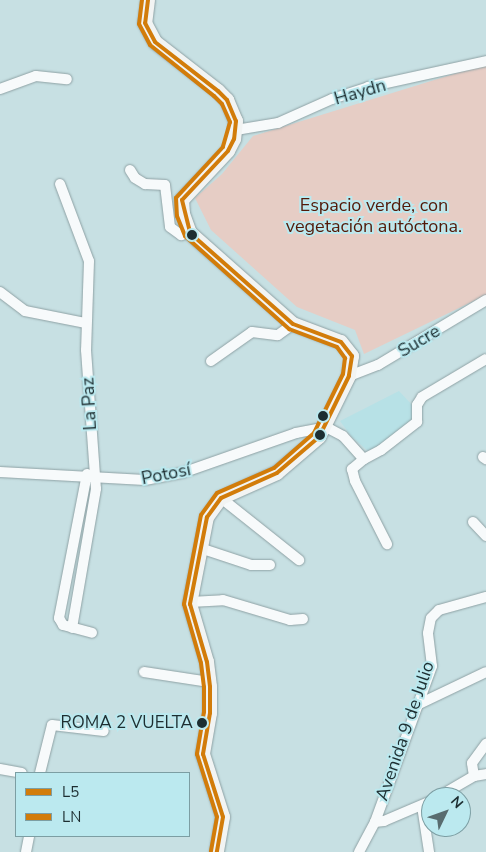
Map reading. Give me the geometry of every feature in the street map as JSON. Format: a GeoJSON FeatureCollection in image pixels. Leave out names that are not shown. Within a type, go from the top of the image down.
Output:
{"type":"FeatureCollection","features":[{"type":"Feature","properties":{"kind":"main road"},"geometry":{"type":"LineString","coordinates":[[148,0],[144,16],[149,33],[162,49],[227,100],[236,130],[228,151],[182,200],[182,214],[190,233],[293,324],[348,347],[352,356],[349,376],[326,428],[308,448],[277,473],[221,498],[207,517],[190,602],[209,682],[210,712],[203,754],[223,817],[217,852]]}},
{"type":"Feature","properties":{"kind":"street","name":"Haydn"},"geometry":{"type":"LineString","coordinates":[[236,130],[278,123],[332,99],[368,87],[486,62]]}},
{"type":"Feature","properties":{"kind":"street"},"geometry":{"type":"LineString","coordinates":[[0,89],[36,76],[67,79]]}},
{"type":"Feature","properties":{"kind":"street"},"geometry":{"type":"LineString","coordinates":[[130,170],[135,178],[145,184],[165,185],[170,227],[181,235],[190,233]]}},
{"type":"Feature","properties":{"kind":"street","name":"La Paz"},"geometry":{"type":"LineString","coordinates":[[60,184],[89,261],[85,323],[92,462],[90,479]]}},
{"type":"Feature","properties":{"kind":"street"},"geometry":{"type":"LineString","coordinates":[[0,292],[25,311],[85,323]]}},
{"type":"Feature","properties":{"kind":"street","name":"Sucre"},"geometry":{"type":"LineString","coordinates":[[349,376],[378,365],[486,300]]}},
{"type":"Feature","properties":{"kind":"street"},"geometry":{"type":"LineString","coordinates":[[211,362],[252,332],[278,335],[293,324]]}},
{"type":"Feature","properties":{"kind":"street"},"geometry":{"type":"LineString","coordinates":[[386,544],[354,481],[352,469],[364,459],[382,450],[417,422],[417,405],[422,397],[486,358]]}},
{"type":"Feature","properties":{"kind":"street"},"geometry":{"type":"LineString","coordinates":[[326,428],[343,436],[364,459]]}},
{"type":"Feature","properties":{"kind":"street","name":"Potosí"},"geometry":{"type":"LineString","coordinates":[[0,472],[134,481],[167,476],[296,433],[326,428]]}},
{"type":"Feature","properties":{"kind":"street"},"geometry":{"type":"LineString","coordinates":[[90,479],[59,618],[63,625],[92,632]]}},
{"type":"Feature","properties":{"kind":"street"},"geometry":{"type":"LineString","coordinates":[[221,498],[234,511],[299,560]]}},
{"type":"Feature","properties":{"kind":"street"},"geometry":{"type":"LineString","coordinates":[[473,522],[486,536]]}},
{"type":"Feature","properties":{"kind":"street"},"geometry":{"type":"LineString","coordinates":[[200,548],[251,565],[270,565]]}},
{"type":"Feature","properties":{"kind":"street","name":"Avenida 9 de Julio"},"geometry":{"type":"LineString","coordinates":[[360,852],[375,822],[432,666],[429,625],[438,610],[486,597]]}},
{"type":"Feature","properties":{"kind":"street"},"geometry":{"type":"LineString","coordinates":[[190,602],[223,600],[290,620],[303,619]]}},
{"type":"Feature","properties":{"kind":"street"},"geometry":{"type":"LineString","coordinates":[[144,672],[209,682]]}},
{"type":"Feature","properties":{"kind":"street"},"geometry":{"type":"LineString","coordinates":[[417,705],[486,672]]}},
{"type":"Feature","properties":{"kind":"street"},"geometry":{"type":"LineString","coordinates":[[40,772],[52,725],[104,731]]}},
{"type":"Feature","properties":{"kind":"street"},"geometry":{"type":"LineString","coordinates":[[474,776],[472,763],[486,744]]}},
{"type":"Feature","properties":{"kind":"street"},"geometry":{"type":"LineString","coordinates":[[0,769],[16,772]]}},
{"type":"Feature","properties":{"kind":"street"},"geometry":{"type":"LineString","coordinates":[[455,787],[474,776],[486,774]]}},
{"type":"Feature","properties":{"kind":"street"},"geometry":{"type":"LineString","coordinates":[[375,822],[384,821],[421,806]]}},
{"type":"Feature","properties":{"kind":"street"},"geometry":{"type":"LineString","coordinates":[[26,852],[28,837]]}},
{"type":"Feature","properties":{"kind":"street"},"geometry":{"type":"LineString","coordinates":[[428,837],[429,852]]}},
{"type":"Feature","properties":{"kind":"shaded area"},"geometry":{"type":"Polygon","coordinates":[[[399,391],[413,406],[417,415],[381,446],[368,451],[351,436],[340,421],[399,391]]]}},
{"type":"Feature","properties":{"kind":"green space","name":"Espacio verde, con vegetación autóctona."},"geometry":{"type":"Polygon","coordinates":[[[486,64],[486,295],[364,354],[355,330],[297,307],[211,230],[195,198],[222,174],[253,136],[486,64]]]}},
{"type":"Feature","properties":{"kind":"transit line","name":"LN"},"geometry":{"type":"LineString","coordinates":[[142,0],[139,24],[150,45],[214,96],[222,104],[230,122],[223,147],[176,198],[177,216],[185,236],[289,329],[337,347],[345,358],[343,374],[314,433],[274,468],[217,493],[201,515],[184,604],[201,663],[204,687],[204,712],[197,754],[217,817],[211,851]]}},
{"type":"Feature","properties":{"kind":"transit line","name":"L5"},"geometry":{"type":"LineString","coordinates":[[148,0],[145,23],[155,42],[218,91],[227,100],[236,121],[234,139],[228,151],[182,200],[190,233],[293,324],[341,342],[352,356],[349,376],[319,437],[277,473],[221,498],[207,517],[190,604],[207,662],[210,687],[210,713],[203,754],[223,817],[217,852]]}},
{"type":"Feature","properties":{"kind":"place","name":"ROMA 2 VUELTA"},"geometry":{"type":"Point","coordinates":[202,723]}}]}
